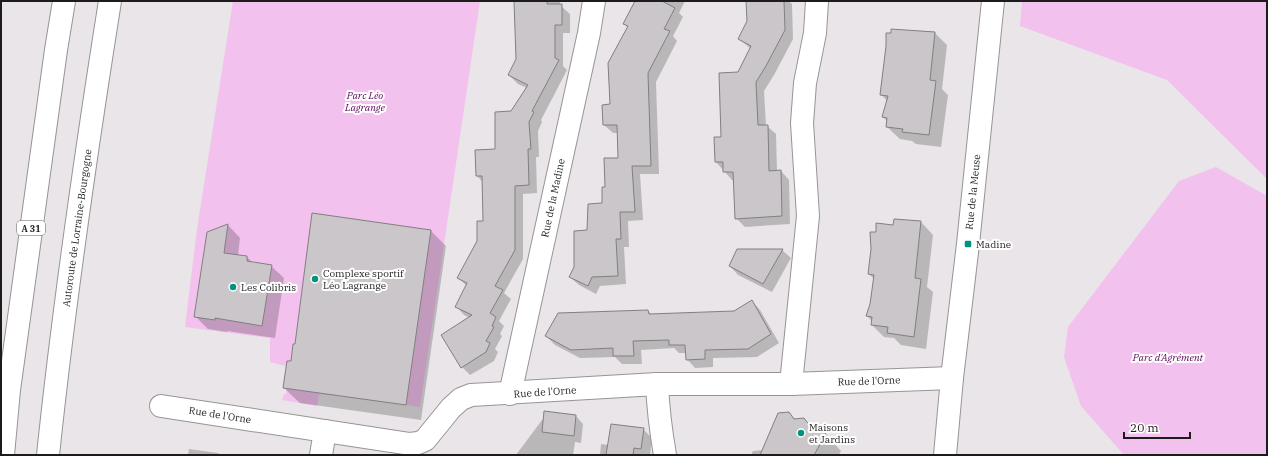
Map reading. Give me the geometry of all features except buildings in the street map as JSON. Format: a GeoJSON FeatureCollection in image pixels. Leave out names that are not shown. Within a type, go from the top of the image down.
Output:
{"type":"FeatureCollection","features":[{"type":"Feature","properties":{"kind":"main road","name":"A 31"},"geometry":{"type":"LineString","coordinates":[[3,455],[9,390],[64,1]]}},
{"type":"Feature","properties":{"kind":"main road","name":"Autoroute de Lorraine-Bourgogne"},"geometry":{"type":"LineString","coordinates":[[48,455],[54,396],[77,222],[110,1]]}},
{"type":"Feature","properties":{"kind":"main road","name":"Rue de la Madine"},"geometry":{"type":"LineString","coordinates":[[510,394],[590,33],[594,1]]}},
{"type":"Feature","properties":{"kind":"main road"},"geometry":{"type":"LineString","coordinates":[[792,384],[808,216],[802,123],[805,83],[815,33],[817,1]]}},
{"type":"Feature","properties":{"kind":"main road","name":"Rue de la Meuse"},"geometry":{"type":"LineString","coordinates":[[946,455],[952,378],[968,244],[993,1]]}},
{"type":"Feature","properties":{"kind":"main road","name":"Rue de l'Orne"},"geometry":{"type":"LineString","coordinates":[[161,406],[418,444],[425,440],[451,408],[461,399],[471,395],[510,394],[658,384],[792,384],[952,378]]}},
{"type":"Feature","properties":{"kind":"main road"},"geometry":{"type":"LineString","coordinates":[[658,384],[661,436],[665,455]]}},
{"type":"Feature","properties":{"kind":"main road"},"geometry":{"type":"LineString","coordinates":[[321,455],[325,431]]}},
{"type":"Feature","properties":{"kind":"green space","name":"Parc Léo Lagrange"},"geometry":{"type":"Polygon","coordinates":[[[233,1],[480,1],[420,407],[358,398],[339,390],[338,396],[319,394],[317,406],[282,400],[287,389],[283,388],[286,366],[270,362],[270,338],[185,327],[197,229],[233,1]]]}},
{"type":"Feature","properties":{"kind":"green space"},"geometry":{"type":"Polygon","coordinates":[[[1022,1],[1267,1],[1267,179],[1167,80],[1020,26],[1022,1]]]}},
{"type":"Feature","properties":{"kind":"green space","name":"Parc d'Agrément"},"geometry":{"type":"Polygon","coordinates":[[[1216,167],[1267,196],[1267,455],[1124,455],[1081,406],[1064,357],[1068,327],[1179,181],[1216,167]]]}},
{"type":"Feature","properties":{"kind":"place","name":"Madine"},"geometry":{"type":"Point","coordinates":[968,244]}},
{"type":"Feature","properties":{"kind":"place","name":"Complexe sportif Léo Lagrange"},"geometry":{"type":"Point","coordinates":[315,279]}},
{"type":"Feature","properties":{"kind":"place","name":"Les Colibris"},"geometry":{"type":"Point","coordinates":[233,287]}},
{"type":"Feature","properties":{"kind":"place","name":"Maisons et Jardins"},"geometry":{"type":"Point","coordinates":[801,433]}}]}
